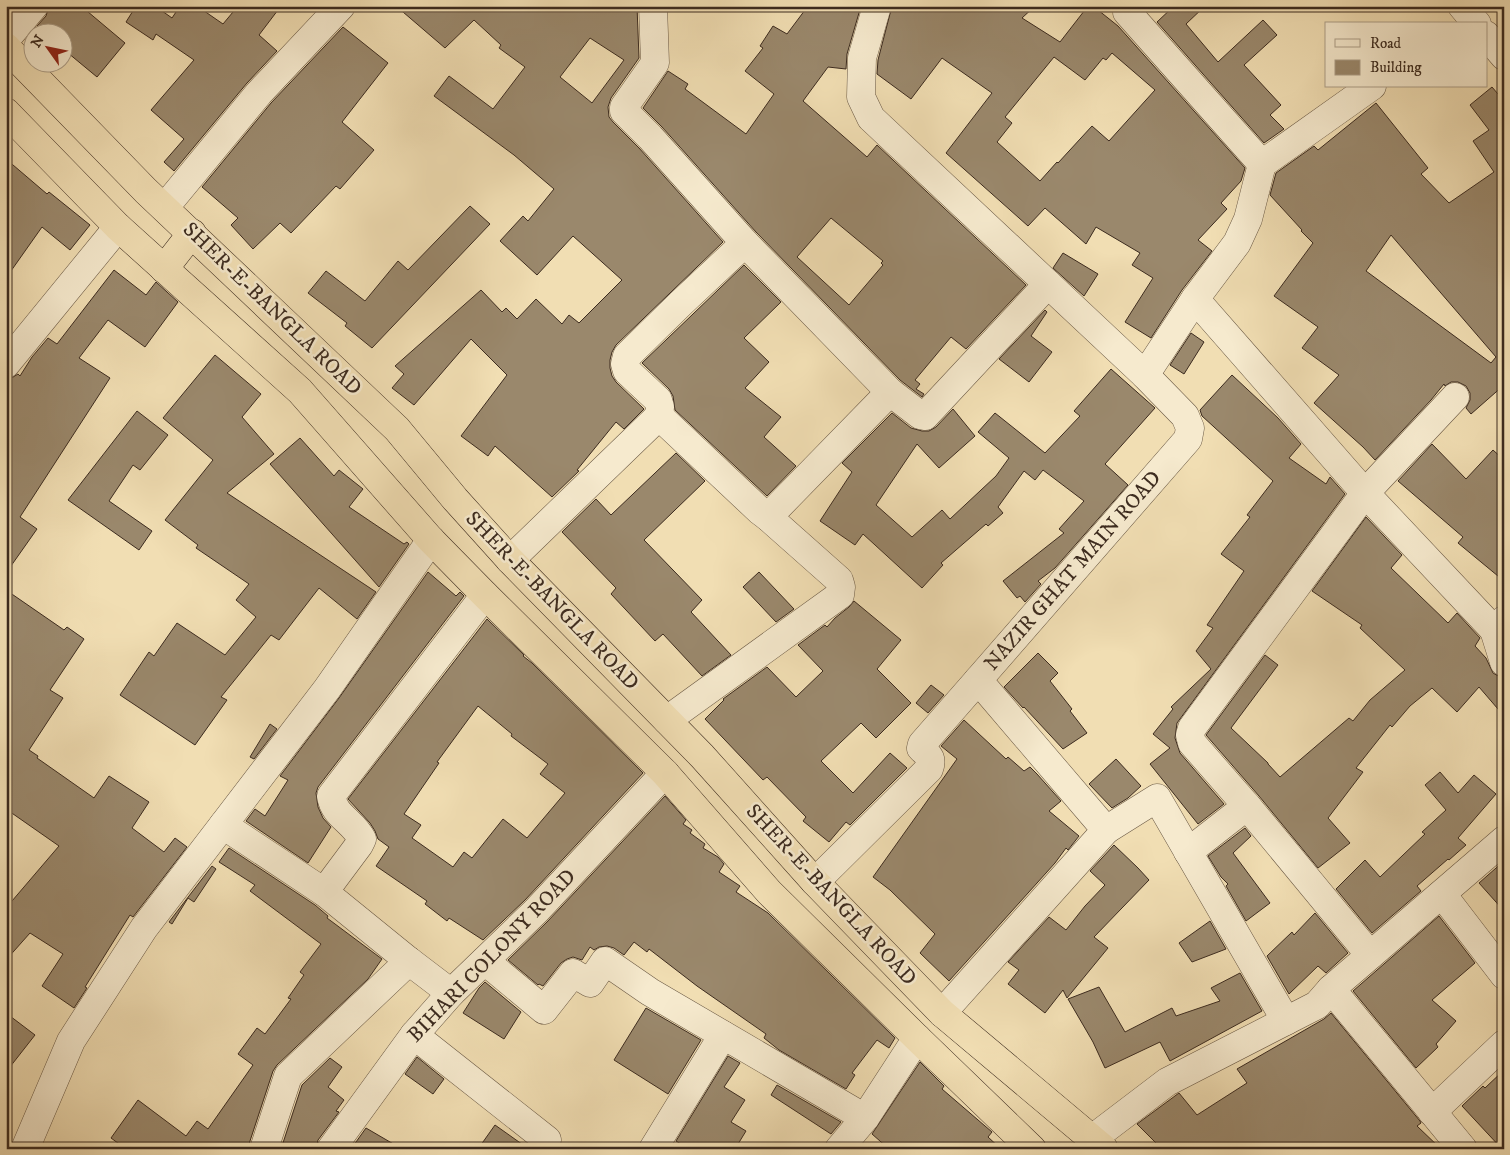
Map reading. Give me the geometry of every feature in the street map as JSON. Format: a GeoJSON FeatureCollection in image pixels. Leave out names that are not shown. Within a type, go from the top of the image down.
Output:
{"type":"FeatureCollection","features":[{"type":"Feature","properties":{"kind":"highway","name":"SHER-E-BANGLA ROAD"},"geometry":{"type":"LineString","coordinates":[[6,47],[146,191],[397,428],[455,499],[510,560],[702,756],[815,882],[942,1013],[1098,1144]]}},
{"type":"Feature","properties":{"kind":"highway","name":"SHER-E-BANGLA ROAD"},"geometry":{"type":"LineString","coordinates":[[6,112],[118,227],[300,391],[431,540],[665,773],[769,892],[1032,1149]]}},
{"type":"Feature","properties":{"kind":"highway"},"geometry":{"type":"LineString","coordinates":[[164,269],[192,233]]}},
{"type":"Feature","properties":{"kind":"street"},"geometry":{"type":"LineString","coordinates":[[6,39],[34,6]]}},
{"type":"Feature","properties":{"kind":"street"},"geometry":{"type":"LineString","coordinates":[[165,207],[259,93],[341,6]]}},
{"type":"Feature","properties":{"kind":"street"},"geometry":{"type":"LineString","coordinates":[[653,6],[655,63],[624,107],[624,111],[656,143],[745,243],[890,392],[920,415],[925,416],[1048,284]]}},
{"type":"Feature","properties":{"kind":"street","name":"NAZIR GHAT MAIN ROAD"},"geometry":{"type":"LineString","coordinates":[[877,6],[862,58],[861,97],[870,118],[1145,375],[1186,416],[1190,428],[1188,439],[978,680],[1106,830]]}},
{"type":"Feature","properties":{"kind":"street"},"geometry":{"type":"LineString","coordinates":[[1128,8],[1262,164]]}},
{"type":"Feature","properties":{"kind":"street"},"geometry":{"type":"LineString","coordinates":[[1488,39],[1504,56]]}},
{"type":"Feature","properties":{"kind":"street"},"geometry":{"type":"LineString","coordinates":[[1145,375],[1195,299],[1237,243],[1248,219],[1262,164],[1369,88]]}},
{"type":"Feature","properties":{"kind":"street"},"geometry":{"type":"LineString","coordinates":[[6,364],[118,227]]}},
{"type":"Feature","properties":{"kind":"street"},"geometry":{"type":"LineString","coordinates":[[510,560],[659,416],[660,407],[658,400],[627,371],[625,364],[627,356],[745,243]]}},
{"type":"Feature","properties":{"kind":"street"},"geometry":{"type":"LineString","coordinates":[[1195,299],[1365,492],[1499,625],[1504,662]]}},
{"type":"Feature","properties":{"kind":"street"},"geometry":{"type":"LineString","coordinates":[[768,517],[890,392]]}},
{"type":"Feature","properties":{"kind":"street"},"geometry":{"type":"LineString","coordinates":[[1370,955],[1247,806],[1192,743],[1190,735],[1192,728],[1365,492],[1455,397]]}},
{"type":"Feature","properties":{"kind":"street"},"geometry":{"type":"LineString","coordinates":[[659,416],[760,511],[839,580],[841,587],[840,595],[667,720]]}},
{"type":"Feature","properties":{"kind":"street"},"geometry":{"type":"LineString","coordinates":[[25,1149],[71,1041],[144,928],[327,689],[431,540]]}},
{"type":"Feature","properties":{"kind":"street"},"geometry":{"type":"LineString","coordinates":[[324,892],[359,845],[362,838],[333,806],[331,796],[485,595]]}},
{"type":"Feature","properties":{"kind":"street"},"geometry":{"type":"LineString","coordinates":[[815,882],[929,769],[930,756],[921,748],[922,744],[978,680]]}},
{"type":"Feature","properties":{"kind":"street","name":"BIHARI COLONY ROAD"},"geometry":{"type":"LineString","coordinates":[[331,1149],[414,1036],[451,992],[536,910],[665,773]]}},
{"type":"Feature","properties":{"kind":"street"},"geometry":{"type":"LineString","coordinates":[[942,1013],[1106,830],[1157,798],[1286,1020]]}},
{"type":"Feature","properties":{"kind":"street"},"geometry":{"type":"LineString","coordinates":[[1188,852],[1247,806]]}},
{"type":"Feature","properties":{"kind":"street"},"geometry":{"type":"LineString","coordinates":[[223,825],[324,892],[408,961],[451,992]]}},
{"type":"Feature","properties":{"kind":"street"},"geometry":{"type":"LineString","coordinates":[[1098,1144],[1167,1082],[1317,1005],[1331,989],[1504,840]]}},
{"type":"Feature","properties":{"kind":"street"},"geometry":{"type":"LineString","coordinates":[[1442,894],[1504,975]]}},
{"type":"Feature","properties":{"kind":"street"},"geometry":{"type":"LineString","coordinates":[[264,1149],[288,1076],[408,961]]}},
{"type":"Feature","properties":{"kind":"street"},"geometry":{"type":"LineString","coordinates":[[485,961],[544,1010],[573,973],[590,983],[605,961],[650,992],[865,1118]]}},
{"type":"Feature","properties":{"kind":"street"},"geometry":{"type":"LineString","coordinates":[[1331,989],[1463,1149]]}},
{"type":"Feature","properties":{"kind":"street"},"geometry":{"type":"LineString","coordinates":[[653,1149],[723,1035]]}},
{"type":"Feature","properties":{"kind":"street"},"geometry":{"type":"LineString","coordinates":[[414,1036],[547,1140],[541,1149]]}},
{"type":"Feature","properties":{"kind":"street"},"geometry":{"type":"LineString","coordinates":[[839,1149],[865,1118],[917,1038]]}},
{"type":"Feature","properties":{"kind":"street"},"geometry":{"type":"LineString","coordinates":[[1432,1112],[1504,1044]]}},
{"type":"Feature","properties":{"kind":"building"},"geometry":{"type":"Polygon","coordinates":[[[49,6],[81,6],[125,43],[97,77],[72,56],[72,22],[41,22],[46,16],[49,6]]]}},
{"type":"Feature","properties":{"kind":"building"},"geometry":{"type":"Polygon","coordinates":[[[136,6],[155,6],[172,18],[180,6],[197,6],[223,24],[238,6],[281,6],[259,35],[277,51],[247,83],[174,171],[164,162],[184,139],[151,110],[194,60],[156,34],[153,40],[126,22],[136,6]]]}},
{"type":"Feature","properties":{"kind":"building"},"geometry":{"type":"Polygon","coordinates":[[[396,6],[637,6],[639,58],[611,98],[608,107],[609,117],[723,242],[616,345],[610,360],[612,376],[644,409],[624,429],[616,422],[577,470],[579,471],[552,497],[495,446],[488,456],[461,436],[507,375],[471,339],[414,405],[392,388],[404,374],[395,366],[481,290],[502,312],[506,308],[517,319],[536,299],[562,324],[569,315],[579,323],[622,280],[573,236],[537,275],[500,241],[523,216],[528,221],[554,189],[514,155],[434,96],[449,76],[493,109],[525,67],[499,48],[501,45],[474,20],[445,48],[396,6]],[[590,38],[560,77],[592,103],[624,60],[590,38]]]}},
{"type":"Feature","properties":{"kind":"building"},"geometry":{"type":"Polygon","coordinates":[[[808,6],[861,6],[847,54],[846,69],[828,67],[803,101],[867,157],[877,145],[1026,285],[966,349],[951,337],[915,380],[920,384],[916,389],[924,394],[922,397],[900,380],[756,232],[643,108],[668,71],[688,84],[685,89],[746,134],[774,94],[745,71],[763,48],[760,46],[773,26],[787,34],[808,6]],[[831,218],[797,257],[849,305],[883,265],[881,263],[883,261],[831,218]]]}},
{"type":"Feature","properties":{"kind":"building"},"geometry":{"type":"Polygon","coordinates":[[[892,6],[1035,6],[1022,18],[1060,42],[1088,6],[1093,6],[1118,26],[1245,168],[1241,181],[1221,203],[1227,209],[1198,240],[1212,251],[1182,290],[1151,338],[1125,322],[1153,278],[1132,265],[1140,253],[1096,227],[1086,244],[1045,208],[1028,226],[946,153],[992,93],[942,58],[911,99],[877,74],[878,60],[892,6]],[[1112,53],[1106,60],[1103,58],[1085,80],[1054,57],[1005,117],[1012,123],[997,142],[1040,181],[1092,126],[1109,141],[1155,90],[1112,53]]]}},
{"type":"Feature","properties":{"kind":"building"},"geometry":{"type":"Polygon","coordinates":[[[1174,6],[1205,6],[1186,24],[1218,62],[1263,20],[1277,35],[1244,65],[1281,105],[1270,115],[1284,129],[1264,143],[1157,22],[1174,6]]]}},
{"type":"Feature","properties":{"kind":"building"},"geometry":{"type":"Polygon","coordinates":[[[343,27],[388,63],[342,122],[374,150],[340,189],[336,186],[291,233],[280,223],[253,249],[231,225],[238,218],[202,187],[271,103],[343,27]]]}},
{"type":"Feature","properties":{"kind":"building"},"geometry":{"type":"Polygon","coordinates":[[[1492,87],[1504,101],[1504,385],[1471,414],[1466,408],[1470,400],[1470,393],[1466,386],[1458,382],[1451,382],[1445,386],[1444,384],[1375,460],[1314,403],[1339,375],[1302,348],[1318,327],[1274,296],[1313,243],[1270,195],[1276,173],[1314,146],[1318,150],[1376,103],[1428,168],[1421,174],[1449,203],[1494,172],[1473,141],[1489,130],[1470,105],[1492,87]],[[1391,235],[1366,271],[1491,363],[1496,357],[1391,235]]]}},
{"type":"Feature","properties":{"kind":"building"},"geometry":{"type":"Polygon","coordinates":[[[6,159],[47,194],[49,192],[90,225],[70,250],[42,227],[6,278],[6,159]]]}},
{"type":"Feature","properties":{"kind":"building"},"geometry":{"type":"Polygon","coordinates":[[[470,206],[490,224],[372,348],[345,326],[347,323],[308,293],[326,271],[365,301],[398,261],[408,270],[470,206]]]}},
{"type":"Feature","properties":{"kind":"building"},"geometry":{"type":"Polygon","coordinates":[[[1063,253],[1098,274],[1084,296],[1053,268],[1063,253]]]}},
{"type":"Feature","properties":{"kind":"building"},"geometry":{"type":"Polygon","coordinates":[[[744,265],[781,302],[744,338],[769,362],[745,388],[781,417],[764,437],[796,466],[767,496],[675,410],[673,396],[669,389],[642,363],[744,265]]]}},
{"type":"Feature","properties":{"kind":"building"},"geometry":{"type":"Polygon","coordinates":[[[114,270],[146,295],[156,282],[178,302],[145,347],[108,320],[79,358],[110,378],[20,517],[37,529],[6,573],[6,384],[18,374],[20,376],[32,357],[48,338],[57,344],[114,270]]]}},
{"type":"Feature","properties":{"kind":"building"},"geometry":{"type":"Polygon","coordinates":[[[1045,310],[1047,312],[1031,336],[1052,352],[1029,382],[999,359],[1045,310]]]}},
{"type":"Feature","properties":{"kind":"building"},"geometry":{"type":"Polygon","coordinates":[[[1191,333],[1204,342],[1184,374],[1170,365],[1191,333]]]}},
{"type":"Feature","properties":{"kind":"building"},"geometry":{"type":"Polygon","coordinates":[[[215,355],[261,394],[242,417],[274,454],[227,493],[376,592],[357,619],[319,588],[279,640],[271,635],[221,697],[227,700],[195,745],[120,695],[149,652],[154,656],[177,623],[225,655],[256,617],[236,600],[249,584],[196,548],[198,545],[165,520],[213,460],[163,418],[215,355]]]}},
{"type":"Feature","properties":{"kind":"building"},"geometry":{"type":"Polygon","coordinates":[[[1111,369],[1155,408],[1105,464],[1128,485],[1055,568],[1038,581],[1041,584],[1025,602],[1020,596],[1017,598],[1003,581],[1064,533],[1059,529],[1084,501],[1043,470],[1035,480],[1024,471],[998,507],[1003,513],[988,526],[986,524],[941,563],[943,565],[922,588],[863,534],[855,545],[820,521],[852,472],[842,463],[892,413],[911,428],[929,431],[936,427],[953,409],[975,436],[939,468],[917,444],[876,505],[912,537],[942,510],[950,519],[996,476],[1009,458],[978,432],[995,413],[1045,453],[1080,416],[1074,411],[1111,369]]]}},
{"type":"Feature","properties":{"kind":"building"},"geometry":{"type":"Polygon","coordinates":[[[1232,375],[1278,418],[1301,444],[1289,458],[1326,484],[1330,477],[1345,494],[1177,723],[1175,738],[1180,753],[1224,804],[1198,824],[1150,764],[1170,748],[1153,734],[1173,709],[1171,707],[1211,669],[1196,651],[1213,628],[1207,625],[1244,571],[1221,554],[1250,517],[1247,515],[1273,481],[1202,416],[1200,410],[1232,375]]]}},
{"type":"Feature","properties":{"kind":"building"},"geometry":{"type":"Polygon","coordinates":[[[137,411],[168,435],[140,470],[133,465],[109,501],[152,531],[139,550],[68,500],[137,411]]]}},
{"type":"Feature","properties":{"kind":"building"},"geometry":{"type":"Polygon","coordinates":[[[300,438],[334,476],[339,470],[363,489],[349,507],[404,544],[407,542],[409,544],[379,587],[270,464],[300,438]]]}},
{"type":"Feature","properties":{"kind":"building"},"geometry":{"type":"Polygon","coordinates":[[[1432,444],[1466,479],[1493,450],[1504,460],[1504,581],[1458,543],[1463,537],[1398,481],[1432,444]]]}},
{"type":"Feature","properties":{"kind":"building"},"geometry":{"type":"Polygon","coordinates":[[[676,453],[705,481],[644,540],[702,600],[691,612],[731,655],[702,676],[663,634],[655,641],[611,594],[616,588],[562,532],[596,499],[611,515],[676,453]]]}},
{"type":"Feature","properties":{"kind":"building"},"geometry":{"type":"Polygon","coordinates":[[[1366,517],[1402,555],[1391,568],[1448,623],[1457,613],[1480,638],[1475,646],[1486,658],[1493,673],[1504,677],[1504,716],[1479,687],[1457,712],[1432,688],[1410,706],[1392,727],[1390,725],[1356,768],[1363,772],[1328,818],[1350,843],[1318,868],[1206,735],[1265,655],[1278,665],[1231,728],[1280,777],[1349,718],[1353,721],[1370,700],[1405,670],[1360,628],[1362,625],[1312,591],[1366,517]]]}},
{"type":"Feature","properties":{"kind":"building"},"geometry":{"type":"Polygon","coordinates":[[[428,572],[456,596],[460,592],[464,596],[318,787],[316,793],[318,807],[323,818],[331,827],[308,863],[246,821],[255,809],[265,816],[288,780],[280,776],[339,698],[428,572]]]}},
{"type":"Feature","properties":{"kind":"building"},"geometry":{"type":"Polygon","coordinates":[[[759,572],[794,609],[776,622],[743,587],[759,572]]]}},
{"type":"Feature","properties":{"kind":"building"},"geometry":{"type":"Polygon","coordinates":[[[6,590],[64,630],[67,627],[84,639],[50,690],[63,698],[29,750],[38,756],[37,758],[94,798],[109,776],[149,802],[132,828],[164,852],[175,838],[187,847],[133,917],[130,915],[74,1008],[42,986],[63,954],[30,933],[6,960],[6,908],[59,846],[6,809],[6,590]]]}},
{"type":"Feature","properties":{"kind":"building"},"geometry":{"type":"Polygon","coordinates":[[[854,601],[901,640],[877,669],[911,703],[876,738],[861,723],[821,761],[853,793],[890,753],[907,768],[850,825],[846,822],[829,842],[803,821],[806,817],[767,777],[763,780],[705,719],[723,699],[767,667],[796,697],[823,671],[798,645],[825,625],[827,627],[854,601]]]}},
{"type":"Feature","properties":{"kind":"building"},"geometry":{"type":"Polygon","coordinates":[[[487,619],[643,773],[525,900],[483,940],[449,918],[447,921],[425,904],[427,901],[376,866],[389,847],[378,839],[370,823],[348,799],[487,619]],[[478,706],[437,762],[439,763],[404,814],[421,825],[412,838],[453,867],[464,852],[472,858],[503,819],[527,838],[565,793],[540,774],[548,764],[511,736],[512,734],[478,706]]]}},
{"type":"Feature","properties":{"kind":"building"},"geometry":{"type":"Polygon","coordinates":[[[1038,653],[1058,673],[1050,681],[1072,709],[1070,711],[1087,733],[1063,749],[1004,687],[1038,653]]]}},
{"type":"Feature","properties":{"kind":"building"},"geometry":{"type":"Polygon","coordinates":[[[931,685],[944,695],[928,713],[916,703],[931,685]]]}},
{"type":"Feature","properties":{"kind":"building"},"geometry":{"type":"Polygon","coordinates":[[[964,720],[1006,759],[1008,757],[1024,771],[1030,767],[1037,774],[1061,801],[1049,811],[1079,836],[1068,850],[1066,848],[1055,863],[949,981],[920,953],[935,934],[890,890],[873,877],[957,759],[941,746],[964,720]]]}},
{"type":"Feature","properties":{"kind":"building"},"geometry":{"type":"Polygon","coordinates":[[[270,724],[277,729],[254,759],[250,757],[270,724]]]}},
{"type":"Feature","properties":{"kind":"building"},"geometry":{"type":"Polygon","coordinates":[[[1116,759],[1141,786],[1128,798],[1112,808],[1089,784],[1116,759]]]}},
{"type":"Feature","properties":{"kind":"building"},"geometry":{"type":"Polygon","coordinates":[[[1440,772],[1458,793],[1474,775],[1496,794],[1458,838],[1466,845],[1417,886],[1421,891],[1372,933],[1336,889],[1365,860],[1380,877],[1425,834],[1422,832],[1446,810],[1425,785],[1440,772]]]}},
{"type":"Feature","properties":{"kind":"building"},"geometry":{"type":"Polygon","coordinates":[[[665,796],[686,820],[683,824],[692,830],[690,833],[705,844],[703,848],[718,857],[724,864],[719,872],[740,886],[736,892],[768,913],[895,1038],[889,1048],[877,1040],[852,1073],[855,1075],[846,1089],[779,1050],[764,1038],[766,1034],[697,986],[649,949],[647,952],[634,942],[624,955],[614,948],[607,946],[594,950],[590,947],[582,960],[573,957],[561,963],[543,986],[538,985],[508,960],[547,922],[665,796]]]}},
{"type":"Feature","properties":{"kind":"building"},"geometry":{"type":"Polygon","coordinates":[[[1245,828],[1251,836],[1233,853],[1270,903],[1246,921],[1226,886],[1228,884],[1221,877],[1208,856],[1245,828]]]}},
{"type":"Feature","properties":{"kind":"building"},"geometry":{"type":"Polygon","coordinates":[[[1114,845],[1149,880],[1094,937],[1108,948],[1067,998],[1063,990],[1045,1013],[1008,984],[1019,970],[1008,962],[1049,917],[1066,930],[1105,885],[1090,871],[1114,845]]]}},
{"type":"Feature","properties":{"kind":"building"},"geometry":{"type":"Polygon","coordinates":[[[229,848],[315,905],[328,916],[327,918],[382,959],[368,979],[277,1065],[273,1071],[249,1149],[126,1149],[111,1138],[138,1100],[186,1136],[197,1121],[208,1129],[253,1065],[238,1054],[257,1028],[265,1034],[291,999],[288,998],[304,975],[300,972],[321,944],[250,891],[255,885],[219,862],[229,848]]]}},
{"type":"Feature","properties":{"kind":"building"},"geometry":{"type":"Polygon","coordinates":[[[1504,861],[1504,911],[1479,883],[1504,861]]]}},
{"type":"Feature","properties":{"kind":"building"},"geometry":{"type":"Polygon","coordinates":[[[212,866],[216,869],[194,902],[188,898],[172,924],[169,922],[212,866]]]}},
{"type":"Feature","properties":{"kind":"building"},"geometry":{"type":"Polygon","coordinates":[[[1315,913],[1348,953],[1326,973],[1318,966],[1289,994],[1267,956],[1292,932],[1294,935],[1315,913]]]}},
{"type":"Feature","properties":{"kind":"building"},"geometry":{"type":"Polygon","coordinates":[[[1439,916],[1475,963],[1432,1000],[1456,1021],[1436,1044],[1438,1047],[1416,1068],[1353,991],[1439,916]]]}},
{"type":"Feature","properties":{"kind":"building"},"geometry":{"type":"Polygon","coordinates":[[[1210,921],[1226,949],[1192,962],[1179,943],[1210,921]]]}},
{"type":"Feature","properties":{"kind":"building"},"geometry":{"type":"Polygon","coordinates":[[[1240,973],[1262,1011],[1170,1061],[1160,1042],[1105,1068],[1093,1042],[1068,999],[1099,987],[1125,1032],[1172,1008],[1176,1016],[1220,1001],[1211,988],[1240,973]]]}},
{"type":"Feature","properties":{"kind":"building"},"geometry":{"type":"Polygon","coordinates":[[[485,982],[521,1012],[504,1039],[463,1013],[485,982]]]}},
{"type":"Feature","properties":{"kind":"building"},"geometry":{"type":"Polygon","coordinates":[[[646,1008],[701,1040],[668,1094],[614,1060],[646,1008]]]}},
{"type":"Feature","properties":{"kind":"building"},"geometry":{"type":"Polygon","coordinates":[[[6,1013],[35,1035],[6,1072],[6,1013]]]}},
{"type":"Feature","properties":{"kind":"building"},"geometry":{"type":"Polygon","coordinates":[[[1331,1013],[1420,1121],[1421,1123],[1417,1126],[1441,1149],[1162,1149],[1137,1124],[1179,1093],[1197,1115],[1247,1083],[1237,1069],[1324,1019],[1331,1013]]]}},
{"type":"Feature","properties":{"kind":"building"},"geometry":{"type":"Polygon","coordinates":[[[728,1056],[740,1063],[724,1087],[745,1100],[731,1122],[746,1131],[735,1149],[689,1149],[676,1141],[728,1056]]]}},
{"type":"Feature","properties":{"kind":"building"},"geometry":{"type":"Polygon","coordinates":[[[417,1057],[444,1079],[433,1094],[405,1074],[417,1057]]]}},
{"type":"Feature","properties":{"kind":"building"},"geometry":{"type":"Polygon","coordinates":[[[330,1058],[342,1067],[328,1087],[344,1100],[336,1111],[339,1112],[318,1140],[316,1149],[281,1149],[302,1085],[330,1058]]]}},
{"type":"Feature","properties":{"kind":"building"},"geometry":{"type":"Polygon","coordinates":[[[920,1062],[944,1086],[942,1089],[992,1132],[988,1137],[1001,1149],[889,1149],[872,1134],[920,1062]]]}},
{"type":"Feature","properties":{"kind":"building"},"geometry":{"type":"Polygon","coordinates":[[[1504,1070],[1504,1149],[1502,1149],[1462,1106],[1483,1086],[1485,1088],[1504,1070]]]}},
{"type":"Feature","properties":{"kind":"building"},"geometry":{"type":"Polygon","coordinates":[[[777,1085],[841,1122],[831,1134],[771,1095],[777,1085]]]}},
{"type":"Feature","properties":{"kind":"building"},"geometry":{"type":"Polygon","coordinates":[[[495,1125],[526,1147],[525,1149],[478,1149],[495,1125]]]}},
{"type":"Feature","properties":{"kind":"building"},"geometry":{"type":"Polygon","coordinates":[[[366,1128],[402,1149],[351,1149],[366,1128]]]}}]}
